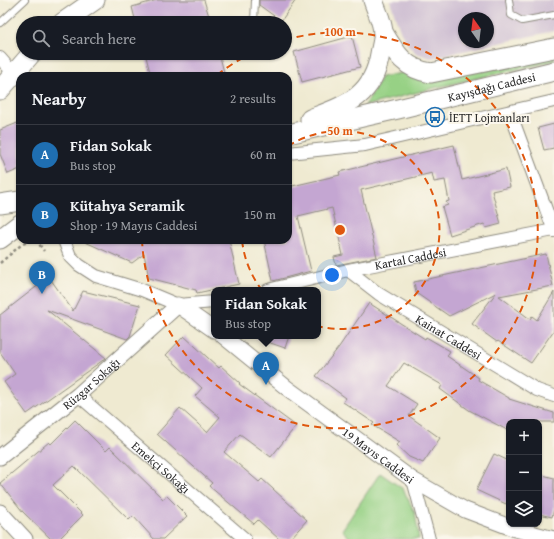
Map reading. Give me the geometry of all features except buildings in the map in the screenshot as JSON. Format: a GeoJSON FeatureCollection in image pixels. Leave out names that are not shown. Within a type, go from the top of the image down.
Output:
{"type":"FeatureCollection","features":[{"type":"Feature","properties":{"kind":"main road"},"geometry":{"type":"LineString","coordinates":[[72,16],[95,0]]}},
{"type":"Feature","properties":{"kind":"main road"},"geometry":{"type":"LineString","coordinates":[[292,126],[337,108],[354,98],[370,85],[378,66],[383,32],[373,0]]}},
{"type":"Feature","properties":{"kind":"main road","name":"Kayışdağı Caddesi"},"geometry":{"type":"LineString","coordinates":[[383,32],[401,59],[417,70],[431,73],[554,48]]}},
{"type":"Feature","properties":{"kind":"main road"},"geometry":{"type":"LineString","coordinates":[[2,65],[16,57]]}},
{"type":"Feature","properties":{"kind":"main road"},"geometry":{"type":"LineString","coordinates":[[0,90],[26,60]]}},
{"type":"Feature","properties":{"kind":"main road","name":"Kayışdağı Caddesi"},"geometry":{"type":"LineString","coordinates":[[292,133],[554,71]]}},
{"type":"Feature","properties":{"kind":"main road"},"geometry":{"type":"LineString","coordinates":[[0,204],[16,202]]}},
{"type":"Feature","properties":{"kind":"main road"},"geometry":{"type":"LineString","coordinates":[[0,239],[16,227]]}},
{"type":"Feature","properties":{"kind":"street"},"geometry":{"type":"LineString","coordinates":[[292,153],[365,145],[554,101]]}},
{"type":"Feature","properties":{"kind":"street"},"geometry":{"type":"LineString","coordinates":[[510,112],[554,230]]}},
{"type":"Feature","properties":{"kind":"street","name":"Kartal Caddesi"},"geometry":{"type":"LineString","coordinates":[[280,287],[348,270],[554,230]]}},
{"type":"Feature","properties":{"kind":"street"},"geometry":{"type":"LineString","coordinates":[[66,244],[70,256],[79,265],[90,272],[142,290],[178,305],[211,328]]}},
{"type":"Feature","properties":{"kind":"street","name":"Kainat Caddesi"},"geometry":{"type":"LineString","coordinates":[[348,270],[378,294],[537,390],[554,396]]}},
{"type":"Feature","properties":{"kind":"street"},"geometry":{"type":"LineString","coordinates":[[178,305],[211,302]]}},
{"type":"Feature","properties":{"kind":"street","name":"Rüzgar Sokağı"},"geometry":{"type":"LineString","coordinates":[[0,457],[78,395],[178,305]]}},
{"type":"Feature","properties":{"kind":"street","name":"19 Mayıs Caddesi"},"geometry":{"type":"LineString","coordinates":[[227,339],[287,388],[413,480],[465,510],[515,529],[554,539]]}},
{"type":"Feature","properties":{"kind":"street","name":"Emekçi Sokağı"},"geometry":{"type":"LineString","coordinates":[[78,395],[245,539]]}},
{"type":"Feature","properties":{"kind":"street"},"geometry":{"type":"LineString","coordinates":[[413,480],[430,539]]}},
{"type":"Feature","properties":{"kind":"street"},"geometry":{"type":"LineString","coordinates":[[0,512],[25,539]]}},
{"type":"Feature","properties":{"kind":"lane"},"geometry":{"type":"LineString","coordinates":[[0,23],[25,0]]}},
{"type":"Feature","properties":{"kind":"lane"},"geometry":{"type":"LineString","coordinates":[[254,16],[255,0]]}},
{"type":"Feature","properties":{"kind":"lane"},"geometry":{"type":"LineString","coordinates":[[509,0],[511,15],[522,21],[554,15]]}},
{"type":"Feature","properties":{"kind":"path"},"geometry":{"type":"LineString","coordinates":[[0,262],[23,244]]}},
{"type":"Feature","properties":{"kind":"path"},"geometry":{"type":"LineString","coordinates":[[39,244],[44,251]]}},
{"type":"Feature","properties":{"kind":"shaded area"},"geometry":{"type":"Polygon","coordinates":[[[390,0],[554,0],[554,31],[494,44],[494,12],[458,12],[458,48],[477,48],[431,58],[416,53],[408,45],[399,28],[390,0]]]}},
{"type":"Feature","properties":{"kind":"green space"},"geometry":{"type":"Polygon","coordinates":[[[554,57],[554,61],[434,88],[365,106],[381,77],[406,72],[554,57]]]}},
{"type":"Feature","properties":{"kind":"green space"},"geometry":{"type":"Polygon","coordinates":[[[380,473],[403,489],[415,513],[419,539],[351,539],[342,530],[380,473]]]}},
{"type":"Feature","properties":{"kind":"place","name":"İETT Lojmanları"},"geometry":{"type":"Point","coordinates":[435,117]}},
{"type":"Feature","properties":{"kind":"place","name":"Kütahya Seramik"},"geometry":{"type":"Point","coordinates":[42,294]}},
{"type":"Feature","properties":{"kind":"place","name":"Fidan Sokak"},"geometry":{"type":"Point","coordinates":[266,385]}}]}
